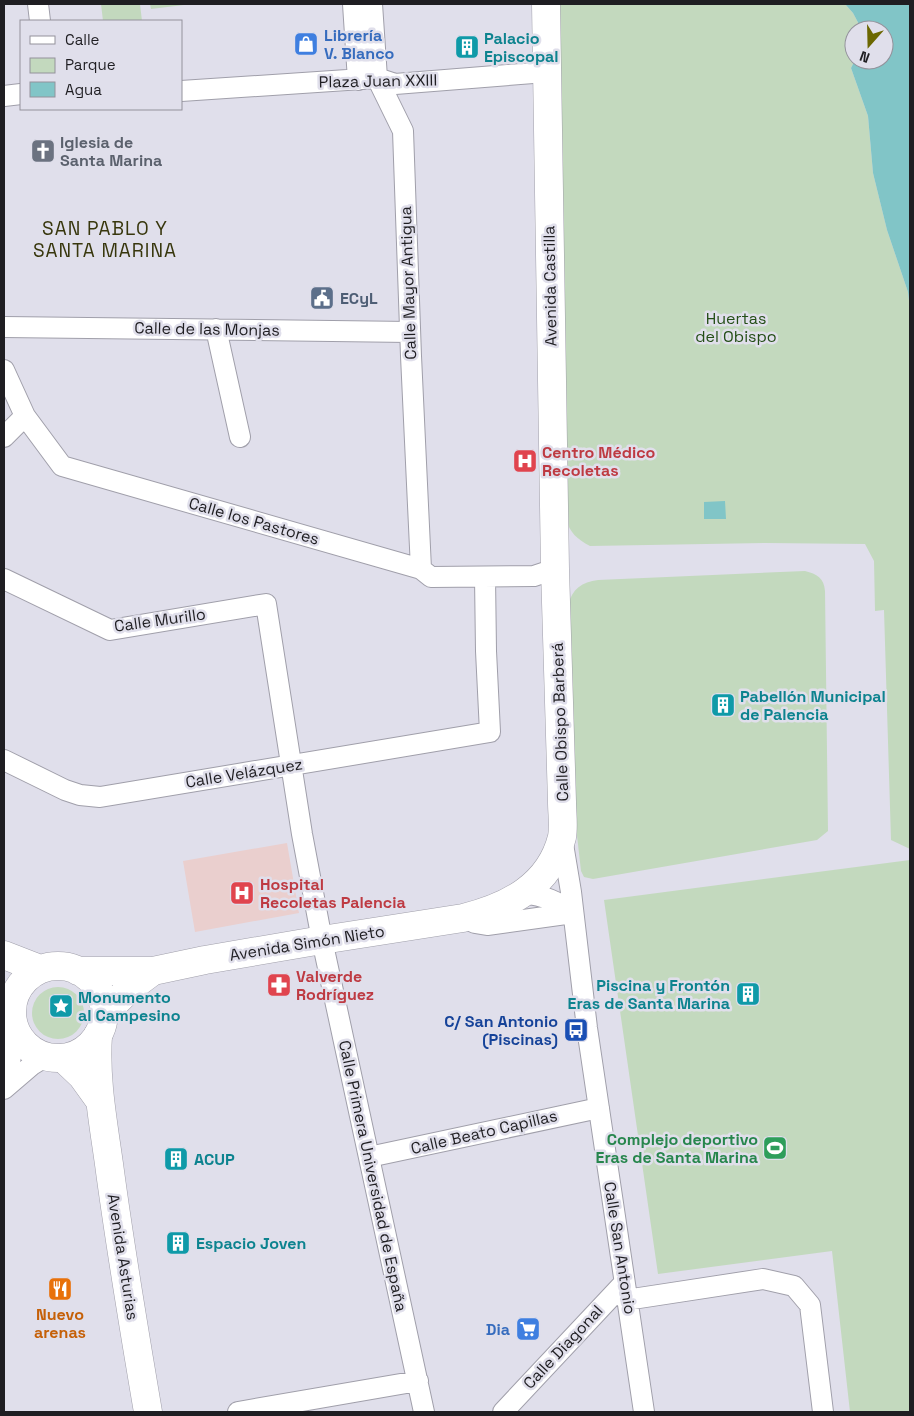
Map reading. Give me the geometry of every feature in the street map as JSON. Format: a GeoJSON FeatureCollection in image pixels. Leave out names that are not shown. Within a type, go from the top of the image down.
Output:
{"type":"FeatureCollection","features":[{"type":"Feature","properties":{"kind":"main road","name":"Avenida Castilla"},"geometry":{"type":"LineString","coordinates":[[546,4],[555,569]]}},
{"type":"Feature","properties":{"kind":"main road","name":"Calle Obispo Barberá"},"geometry":{"type":"LineString","coordinates":[[555,569],[562,836]]}},
{"type":"Feature","properties":{"kind":"main road","name":"Avenida Simón Nieto"},"geometry":{"type":"LineString","coordinates":[[78,971],[152,971],[322,940],[463,918],[486,912],[509,902],[536,883],[553,858],[562,836]]}},
{"type":"Feature","properties":{"kind":"main road"},"geometry":{"type":"LineString","coordinates":[[4,955],[40,969]]}},
{"type":"Feature","properties":{"kind":"main road"},"geometry":{"type":"LineString","coordinates":[[54,1058],[74,1056],[92,1044],[101,1024],[102,1000],[97,988],[89,978],[78,971],[66,967],[53,966],[40,969],[27,977],[18,988],[12,1002],[10,1016],[22,1042],[32,1051],[54,1058],[82,1076],[100,1101]]}},
{"type":"Feature","properties":{"kind":"main road","name":"Avenida Simón Nieto"},"geometry":{"type":"LineString","coordinates":[[101,1024],[129,989],[152,971]]}},
{"type":"Feature","properties":{"kind":"main road","name":"Avenida Asturias"},"geometry":{"type":"LineString","coordinates":[[101,1024],[97,1053],[100,1101],[113,1197],[148,1412]]}},
{"type":"Feature","properties":{"kind":"street"},"geometry":{"type":"LineString","coordinates":[[38,4],[40,20]]}},
{"type":"Feature","properties":{"kind":"street","name":"Calle Mayor Antigua"},"geometry":{"type":"LineString","coordinates":[[353,4],[367,79],[403,131],[421,569]]}},
{"type":"Feature","properties":{"kind":"street","name":"Calle Mayor Antigua"},"geometry":{"type":"LineString","coordinates":[[367,79],[372,4]]}},
{"type":"Feature","properties":{"kind":"street","name":"Plaza Juan XXIII"},"geometry":{"type":"LineString","coordinates":[[182,91],[367,79],[394,84],[546,72]]}},
{"type":"Feature","properties":{"kind":"street"},"geometry":{"type":"LineString","coordinates":[[4,96],[20,94]]}},
{"type":"Feature","properties":{"kind":"street","name":"Calle de las Monjas"},"geometry":{"type":"LineString","coordinates":[[4,326],[410,332]]}},
{"type":"Feature","properties":{"kind":"street"},"geometry":{"type":"LineString","coordinates":[[216,329],[240,437]]}},
{"type":"Feature","properties":{"kind":"street","name":"Calle los Pastores"},"geometry":{"type":"LineString","coordinates":[[4,370],[25,416],[62,466],[421,569],[431,577],[534,576],[555,569]]}},
{"type":"Feature","properties":{"kind":"street"},"geometry":{"type":"LineString","coordinates":[[4,437],[25,416]]}},
{"type":"Feature","properties":{"kind":"street","name":"Calle Velázquez"},"geometry":{"type":"LineString","coordinates":[[4,760],[80,796],[100,797],[490,732],[485,577]]}},
{"type":"Feature","properties":{"kind":"street","name":"Calle Murillo"},"geometry":{"type":"LineString","coordinates":[[4,579],[110,630],[266,604]]}},
{"type":"Feature","properties":{"kind":"street","name":"Calle Primera Universidad de España"},"geometry":{"type":"LineString","coordinates":[[266,604],[291,765],[322,940],[424,1412]]}},
{"type":"Feature","properties":{"kind":"street","name":"Calle Obispo Barberá"},"geometry":{"type":"LineString","coordinates":[[562,836],[569,875]]}},
{"type":"Feature","properties":{"kind":"street","name":"Calle San Antonio"},"geometry":{"type":"LineString","coordinates":[[569,875],[587,1028],[644,1412]]}},
{"type":"Feature","properties":{"kind":"street"},"geometry":{"type":"LineString","coordinates":[[524,892],[542,895],[554,900],[574,913]]}},
{"type":"Feature","properties":{"kind":"street","name":"Avenida Simón Nieto"},"geometry":{"type":"LineString","coordinates":[[463,918],[475,923],[487,924],[574,913]]}},
{"type":"Feature","properties":{"kind":"street"},"geometry":{"type":"LineString","coordinates":[[5,1088],[10,1016]]}},
{"type":"Feature","properties":{"kind":"street"},"geometry":{"type":"LineString","coordinates":[[5,1088],[32,1065],[54,1058]]}},
{"type":"Feature","properties":{"kind":"street","name":"Calle Beato Capillas"},"geometry":{"type":"LineString","coordinates":[[369,1157],[599,1108]]}},
{"type":"Feature","properties":{"kind":"street"},"geometry":{"type":"LineString","coordinates":[[625,1291],[763,1279],[794,1286],[810,1305],[823,1412]]}},
{"type":"Feature","properties":{"kind":"street","name":"Calle Diagonal"},"geometry":{"type":"LineString","coordinates":[[503,1412],[625,1291]]}},
{"type":"Feature","properties":{"kind":"street"},"geometry":{"type":"LineString","coordinates":[[238,1412],[281,1409],[418,1381]]}},
{"type":"Feature","properties":{"kind":"shaded area","name":"Hospital Recoletas Palencia"},"geometry":{"type":"Polygon","coordinates":[[[287,843],[299,913],[195,932],[183,861],[287,843]]]}},
{"type":"Feature","properties":{"kind":"green space"},"geometry":{"type":"Polygon","coordinates":[[[101,4],[140,4],[142,20],[103,20],[101,4]]]}},
{"type":"Feature","properties":{"kind":"green space"},"geometry":{"type":"Polygon","coordinates":[[[150,4],[192,4],[151,9],[150,4]]]}},
{"type":"Feature","properties":{"kind":"green space","name":"Huertas del Obispo"},"geometry":{"type":"Polygon","coordinates":[[[557,4],[845,4],[857,20],[844,20],[844,70],[852,70],[868,116],[873,173],[887,230],[908,292],[910,309],[910,849],[891,840],[884,610],[875,611],[874,561],[865,544],[766,543],[590,546],[575,535],[566,519],[557,4]]]}},
{"type":"Feature","properties":{"kind":"green space"},"geometry":{"type":"Polygon","coordinates":[[[805,571],[819,577],[825,591],[828,831],[817,840],[593,879],[584,877],[581,871],[574,809],[568,605],[572,595],[587,582],[598,580],[805,571]]]}},
{"type":"Feature","properties":{"kind":"green space","name":"Complejo deportivo Eras de Santa Marina"},"geometry":{"type":"Polygon","coordinates":[[[910,860],[910,1412],[850,1412],[832,1251],[658,1274],[604,900],[910,860]]]}},
{"type":"Feature","properties":{"kind":"green space"},"geometry":{"type":"Polygon","coordinates":[[[53,987],[63,987],[73,991],[80,998],[84,1013],[80,1028],[73,1035],[63,1039],[53,1039],[43,1035],[36,1028],[32,1018],[32,1008],[36,998],[43,991],[53,987]]]}},
{"type":"Feature","properties":{"kind":"water"},"geometry":{"type":"Polygon","coordinates":[[[845,4],[910,4],[910,309],[908,292],[887,230],[873,173],[868,116],[852,70],[894,70],[894,20],[857,20],[845,4]]]}},
{"type":"Feature","properties":{"kind":"water"},"geometry":{"type":"Polygon","coordinates":[[[725,501],[726,519],[704,519],[704,502],[725,501]]]}},
{"type":"Feature","properties":{"kind":"place","name":"Librería V. Blanco"},"geometry":{"type":"Point","coordinates":[306,44]}},
{"type":"Feature","properties":{"kind":"place","name":"Palacio Episcopal"},"geometry":{"type":"Point","coordinates":[467,47]}},
{"type":"Feature","properties":{"kind":"place","name":"Iglesia de Santa Marina"},"geometry":{"type":"Point","coordinates":[43,151]}},
{"type":"Feature","properties":{"kind":"place","name":"ECyL"},"geometry":{"type":"Point","coordinates":[322,298]}},
{"type":"Feature","properties":{"kind":"place","name":"Centro Médico Recoletas"},"geometry":{"type":"Point","coordinates":[525,461]}},
{"type":"Feature","properties":{"kind":"place","name":"Pabellón Municipal de Palencia"},"geometry":{"type":"Point","coordinates":[723,705]}},
{"type":"Feature","properties":{"kind":"place","name":"Hospital Recoletas Palencia"},"geometry":{"type":"Point","coordinates":[242,893]}},
{"type":"Feature","properties":{"kind":"place","name":"Valverde Rodríguez"},"geometry":{"type":"Point","coordinates":[279,985]}},
{"type":"Feature","properties":{"kind":"place","name":"Piscina y Frontón Eras de Santa Marina"},"geometry":{"type":"Point","coordinates":[748,994]}},
{"type":"Feature","properties":{"kind":"place","name":"Monumento al Campesino"},"geometry":{"type":"Point","coordinates":[61,1006]}},
{"type":"Feature","properties":{"kind":"place","name":"C/ San Antonio (Piscinas)"},"geometry":{"type":"Point","coordinates":[576,1030]}},
{"type":"Feature","properties":{"kind":"place","name":"Complejo deportivo Eras de Santa Marina"},"geometry":{"type":"Point","coordinates":[775,1148]}},
{"type":"Feature","properties":{"kind":"place","name":"ACUP"},"geometry":{"type":"Point","coordinates":[176,1159]}},
{"type":"Feature","properties":{"kind":"place","name":"Espacio Joven"},"geometry":{"type":"Point","coordinates":[178,1243]}},
{"type":"Feature","properties":{"kind":"place","name":"Nuevo arenas"},"geometry":{"type":"Point","coordinates":[60,1289]}},
{"type":"Feature","properties":{"kind":"place","name":"Dia"},"geometry":{"type":"Point","coordinates":[528,1329]}},
{"type":"Feature","properties":{"kind":"district","name":"SAN PABLO Y SANTA MARINA"},"geometry":{"type":"Point","coordinates":[105,239]}}]}
